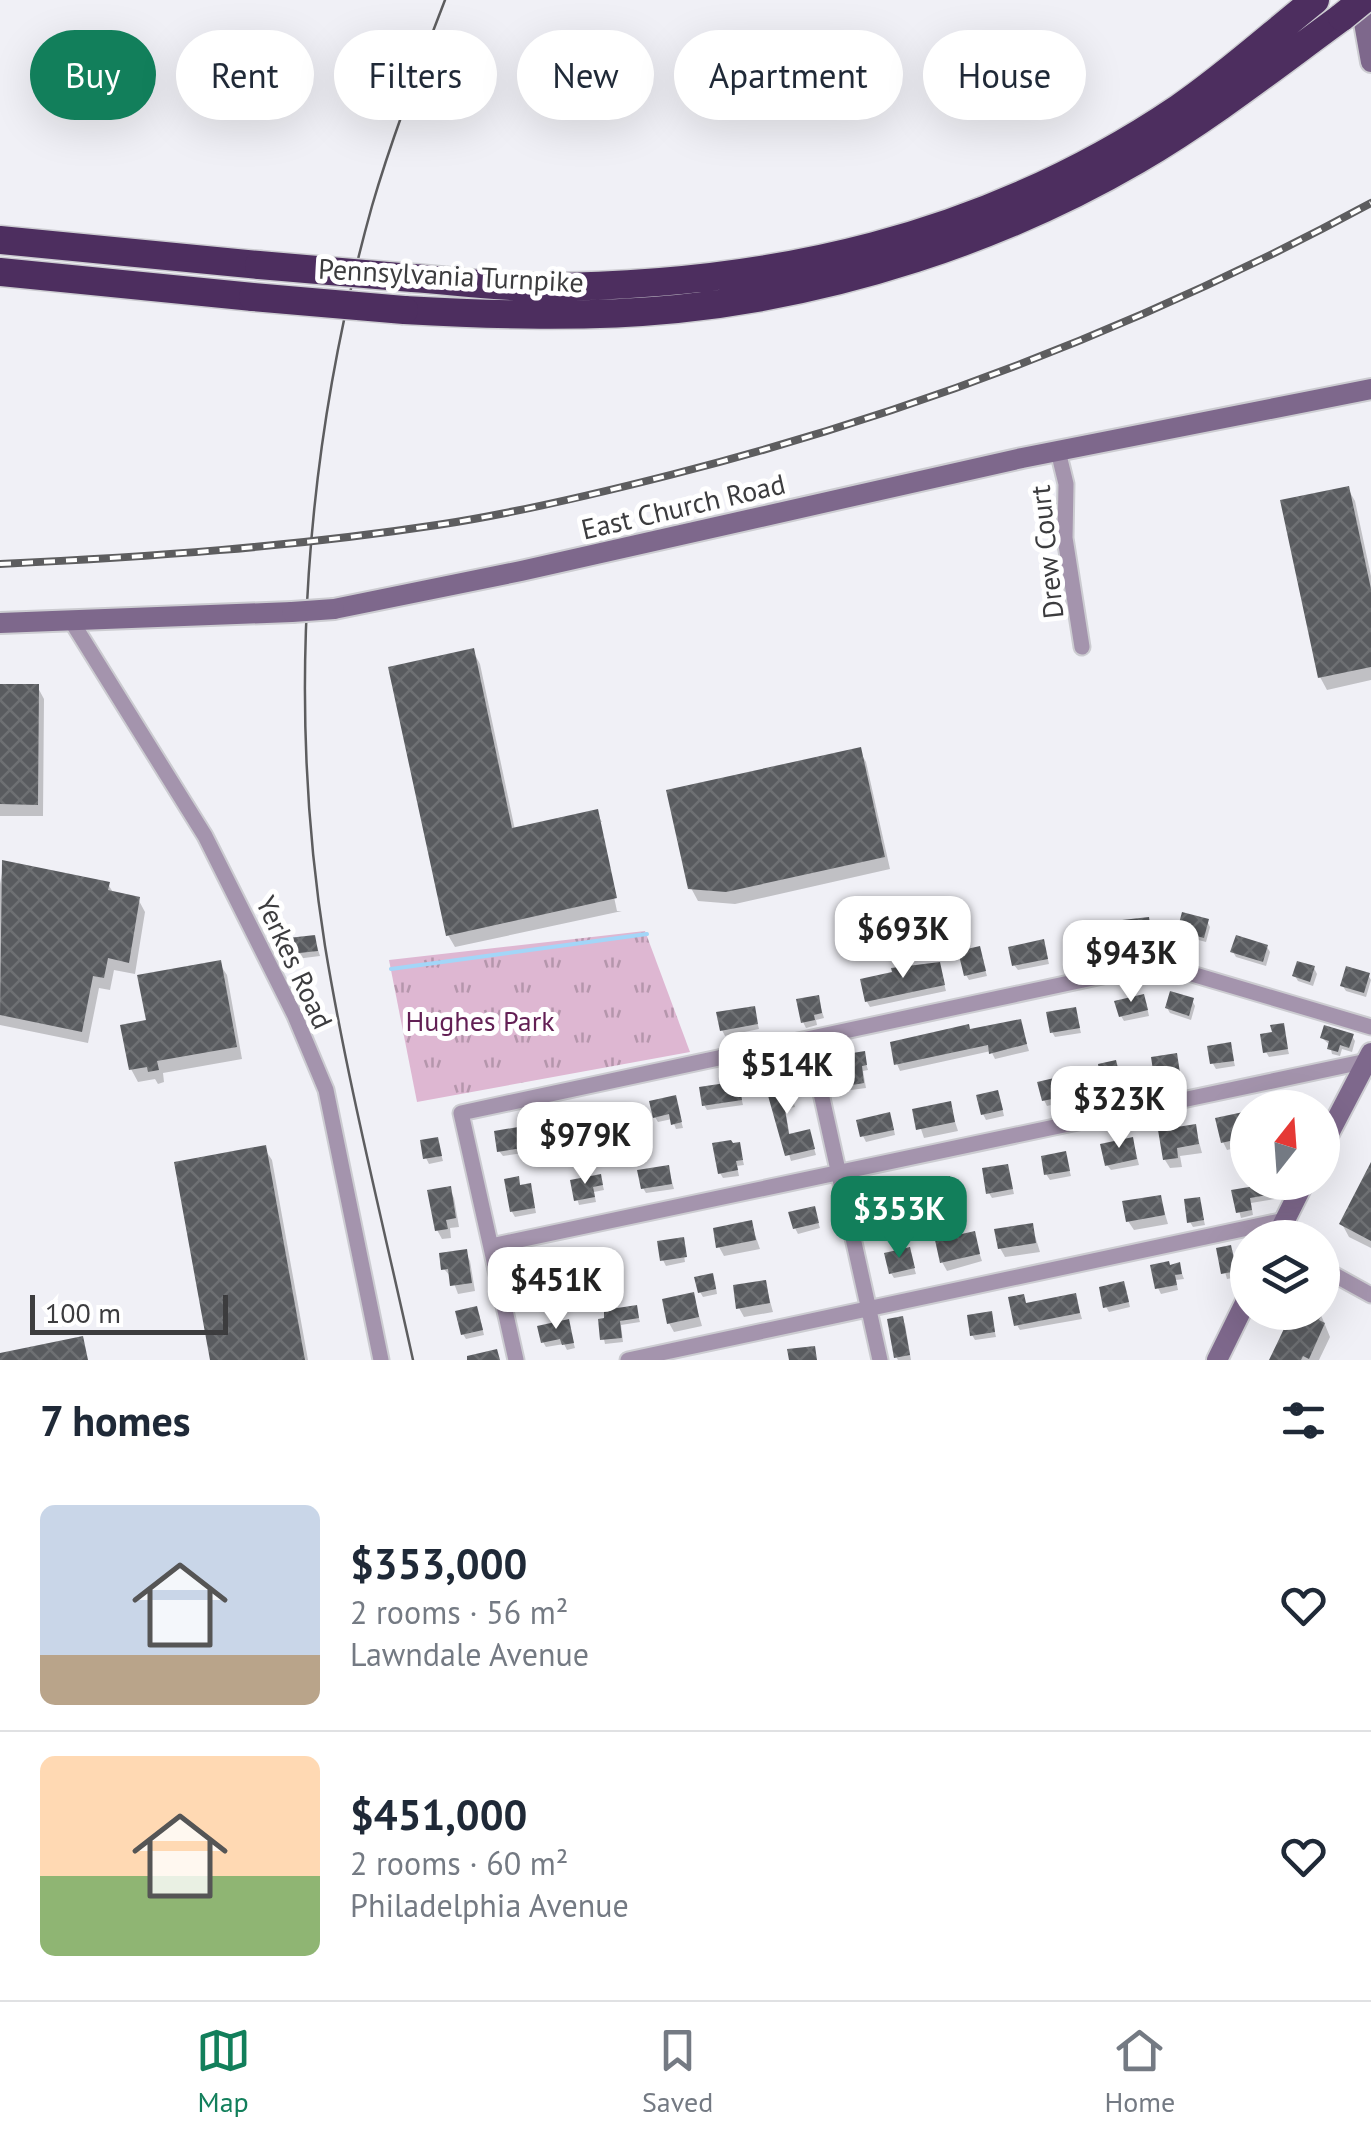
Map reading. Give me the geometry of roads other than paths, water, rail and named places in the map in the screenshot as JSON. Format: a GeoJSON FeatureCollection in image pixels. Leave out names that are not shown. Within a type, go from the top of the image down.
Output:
{"type":"FeatureCollection","features":[{"type":"Feature","properties":{"kind":"highway","name":"Pennsylvania Turnpike"},"geometry":{"type":"LineString","coordinates":[[0,240],[537,287],[732,276],[842,256],[999,207],[1118,145],[1180,107],[1315,0]]}},
{"type":"Feature","properties":{"kind":"highway","name":"Pennsylvania Turnpike"},"geometry":{"type":"LineString","coordinates":[[0,272],[404,310],[552,315],[679,309],[800,288],[926,254],[1031,212],[1135,161],[1223,105],[1355,6]]}},
{"type":"Feature","properties":{"kind":"street"},"geometry":{"type":"LineString","coordinates":[[1355,6],[1371,62]]}},
{"type":"Feature","properties":{"kind":"street","name":"East Church Road"},"geometry":{"type":"LineString","coordinates":[[0,623],[334,609],[521,572],[1058,451],[1371,389]]}},
{"type":"Feature","properties":{"kind":"street","name":"Drew Court"},"geometry":{"type":"LineString","coordinates":[[1058,451],[1066,484],[1065,538],[1082,647]]}},
{"type":"Feature","properties":{"kind":"street","name":"Yerkes Road"},"geometry":{"type":"LineString","coordinates":[[72,622],[204,836],[296,1016],[326,1090],[381,1360]]}},
{"type":"Feature","properties":{"kind":"street"},"geometry":{"type":"LineString","coordinates":[[516,1360],[461,1113],[1161,966],[1371,1027]]}},
{"type":"Feature","properties":{"kind":"street"},"geometry":{"type":"LineString","coordinates":[[809,1039],[880,1360]]}},
{"type":"Feature","properties":{"kind":"street"},"geometry":{"type":"LineString","coordinates":[[491,1246],[1369,1057]]}},
{"type":"Feature","properties":{"kind":"street"},"geometry":{"type":"LineString","coordinates":[[1340,1113],[1369,1057]]}},
{"type":"Feature","properties":{"kind":"street"},"geometry":{"type":"LineString","coordinates":[[628,1360],[1230,1238]]}},
{"type":"Feature","properties":{"kind":"street"},"geometry":{"type":"LineString","coordinates":[[1340,1278],[1371,1295]]}},
{"type":"Feature","properties":{"kind":"street"},"geometry":{"type":"LineString","coordinates":[[1217,1360],[1232,1330]]}},
{"type":"Feature","properties":{"kind":"waterway"},"geometry":{"type":"LineString","coordinates":[[391,969],[647,934]]}},
{"type":"Feature","properties":{"kind":"tram line"},"geometry":{"type":"LineString","coordinates":[[413,1360],[355,1102],[325,946],[306,760],[305,667],[317,481],[349,297],[380,180],[445,0]]}},
{"type":"Feature","properties":{"kind":"railway"},"geometry":{"type":"LineString","coordinates":[[0,564],[219,550],[383,533],[527,509],[674,474],[854,422],[1031,360],[1203,287],[1371,203]]}},
{"type":"Feature","properties":{"kind":"park label","name":"Hughes Park"},"geometry":{"type":"Point","coordinates":[480,1020]}}]}
